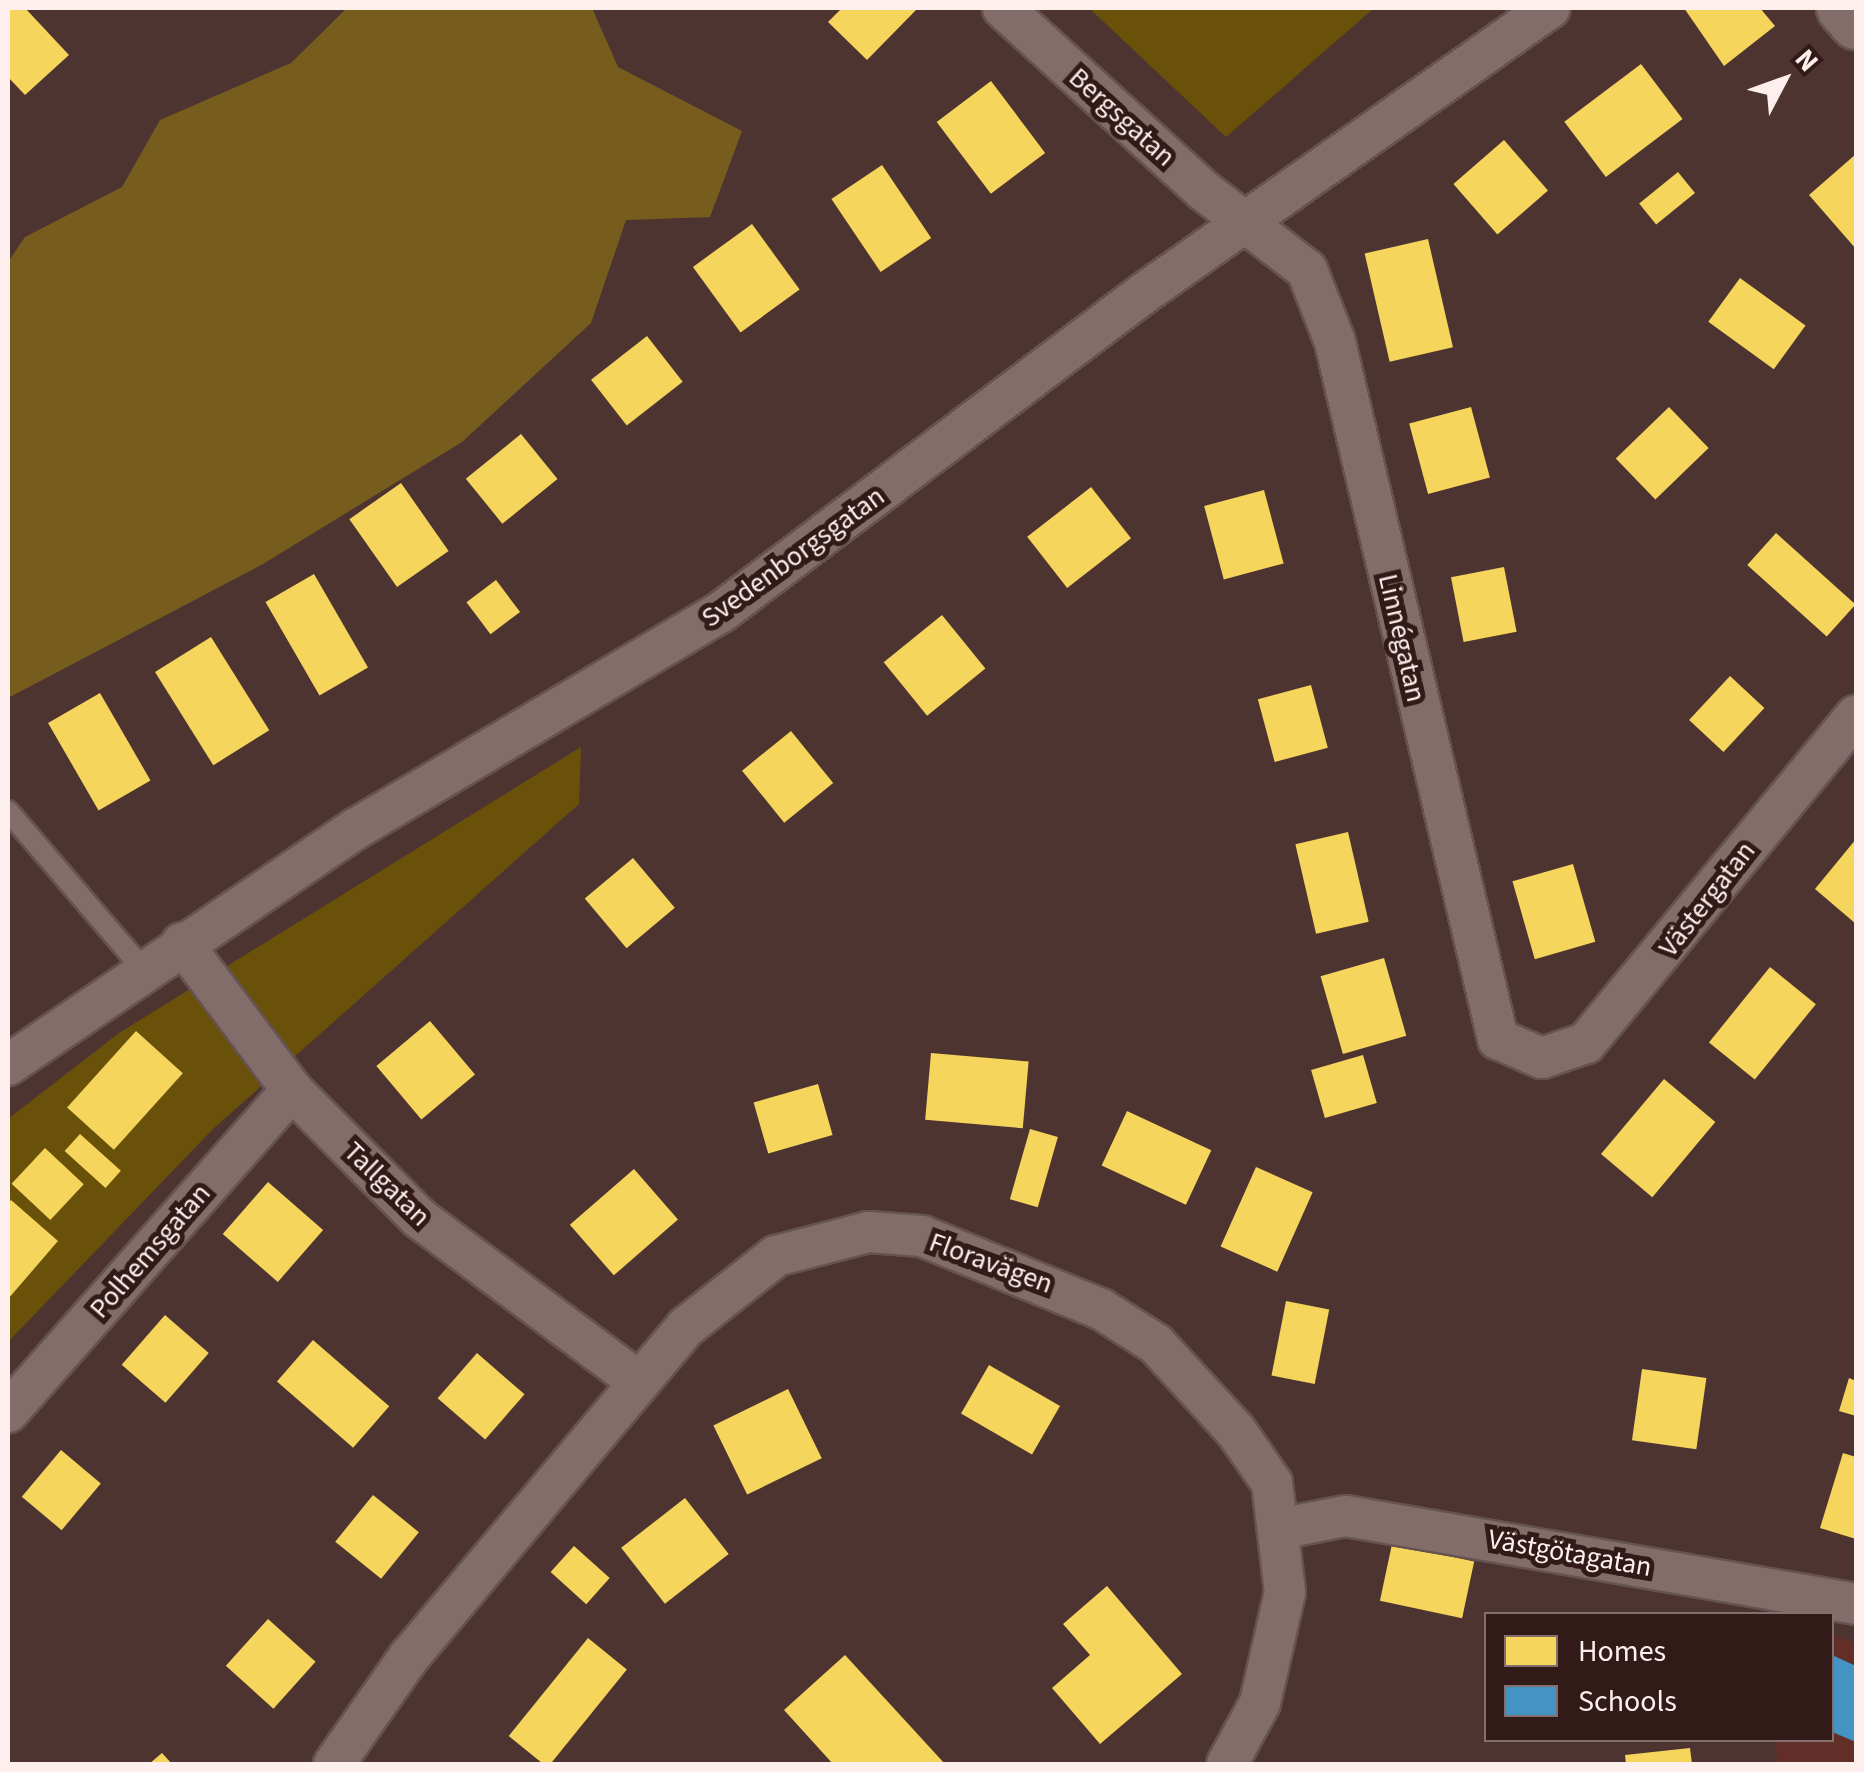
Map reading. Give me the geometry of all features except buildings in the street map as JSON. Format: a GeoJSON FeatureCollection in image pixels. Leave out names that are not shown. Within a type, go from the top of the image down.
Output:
{"type":"FeatureCollection","features":[{"type":"Feature","properties":{"kind":"street","name":"Bergsgatan"},"geometry":{"type":"LineString","coordinates":[[1003,8],[1244,222]]}},
{"type":"Feature","properties":{"kind":"street","name":"Svedenborgsgatan"},"geometry":{"type":"LineString","coordinates":[[8,1065],[142,968],[721,612],[1244,222],[1550,8]]}},
{"type":"Feature","properties":{"kind":"street"},"geometry":{"type":"LineString","coordinates":[[1843,8],[1856,23]]}},
{"type":"Feature","properties":{"kind":"street","name":"Linnégatan"},"geometry":{"type":"LineString","coordinates":[[1244,222],[1300,260],[1335,342],[1486,1010],[1498,1039],[1542,1058]]}},
{"type":"Feature","properties":{"kind":"street","name":"Västergatan"},"geometry":{"type":"LineString","coordinates":[[1542,1058],[1586,1043],[1612,1020],[1856,716]]}},
{"type":"Feature","properties":{"kind":"street","name":"Tallgatan"},"geometry":{"type":"LineString","coordinates":[[182,943],[292,1090],[419,1218],[636,1380]]}},
{"type":"Feature","properties":{"kind":"street","name":"Polhemsgatan"},"geometry":{"type":"LineString","coordinates":[[8,1412],[292,1090]]}},
{"type":"Feature","properties":{"kind":"street","name":"Floravägen"},"geometry":{"type":"LineString","coordinates":[[334,1764],[409,1656],[636,1380],[776,1256],[824,1237],[922,1236],[1051,1284],[1156,1344],[1236,1431],[1272,1483],[1284,1528],[1285,1592],[1260,1703],[1228,1764]]}},
{"type":"Feature","properties":{"kind":"street","name":"Västgötagatan"},"geometry":{"type":"LineString","coordinates":[[1284,1528],[1346,1516],[1856,1604]]}},
{"type":"Feature","properties":{"kind":"lane"},"geometry":{"type":"LineString","coordinates":[[8,811],[142,968]]}},
{"type":"Feature","properties":{"kind":"shaded area"},"geometry":{"type":"Polygon","coordinates":[[[347,8],[592,8],[618,67],[742,131],[710,217],[626,220],[591,323],[462,442],[263,564],[8,698],[8,262],[25,237],[122,187],[160,120],[291,63],[347,8]]]}},
{"type":"Feature","properties":{"kind":"shaded area"},"geometry":{"type":"Polygon","coordinates":[[[1089,8],[1374,8],[1226,137],[1089,8]]]}},
{"type":"Feature","properties":{"kind":"shaded area"},"geometry":{"type":"Polygon","coordinates":[[[581,747],[579,804],[213,1129],[8,1342],[8,1119],[119,1033],[581,747]]]}},
{"type":"Feature","properties":{"kind":"shaded area"},"geometry":{"type":"Polygon","coordinates":[[[1834,1636],[1856,1643],[1856,1764],[1778,1764],[1775,1742],[1834,1742],[1834,1636]]]}}]}
